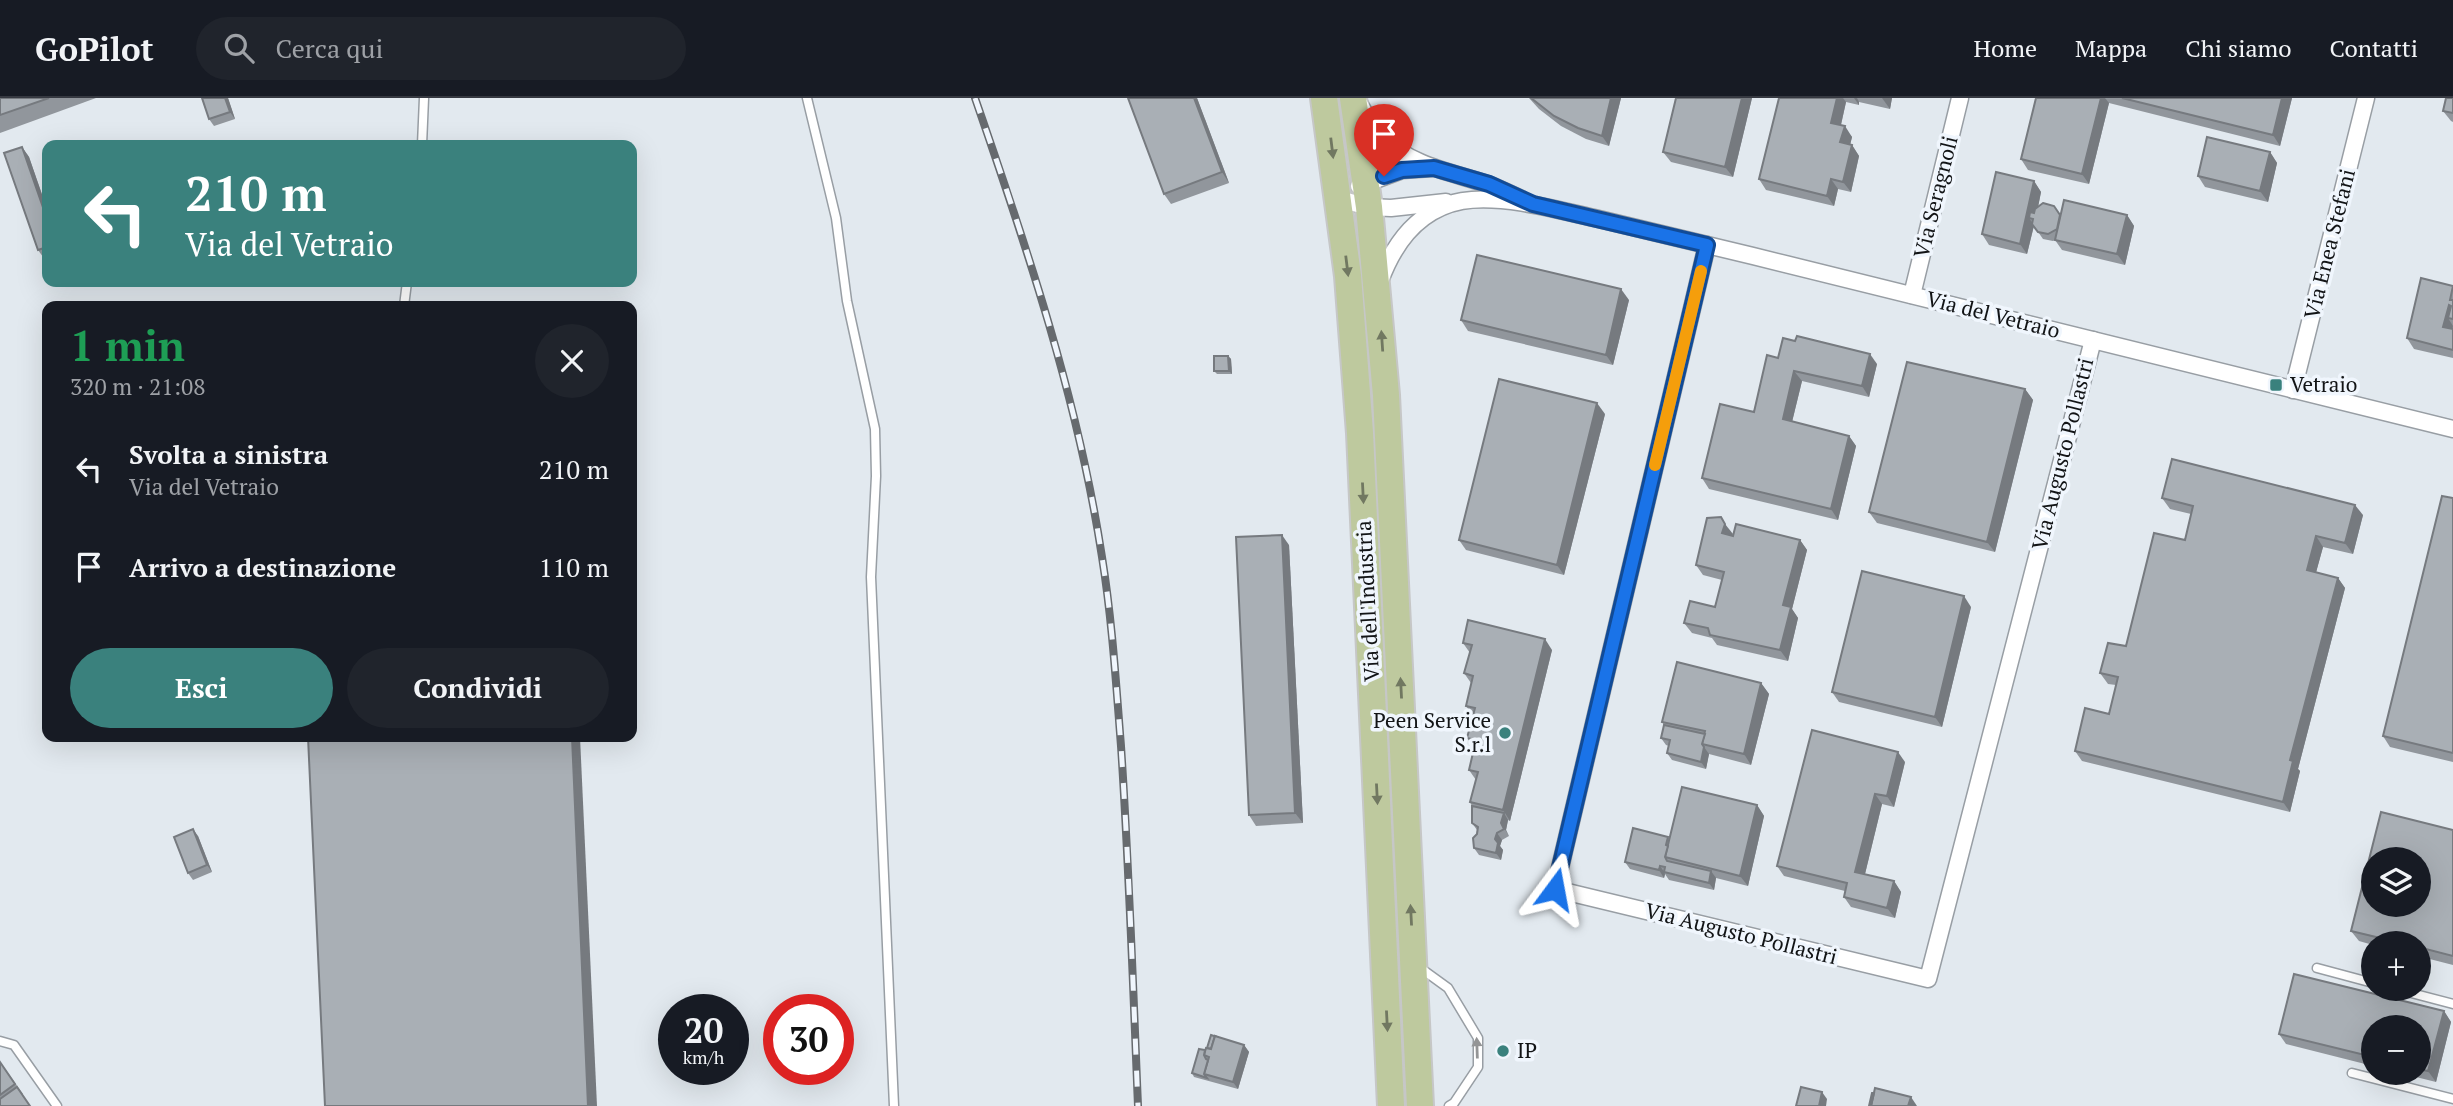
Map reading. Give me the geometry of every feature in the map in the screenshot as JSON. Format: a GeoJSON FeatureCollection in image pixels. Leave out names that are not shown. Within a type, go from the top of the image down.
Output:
{"type":"FeatureCollection","features":[{"type":"Feature","properties":{"kind":"main road","name":"Via dell'Industria"},"geometry":{"type":"LineString","coordinates":[[1324,98],[1348,276],[1360,433],[1391,1106]]}},
{"type":"Feature","properties":{"kind":"main road","name":"Via dell'Industria"},"geometry":{"type":"LineString","coordinates":[[1355,98],[1378,286],[1389,447],[1420,1106]]}},
{"type":"Feature","properties":{"kind":"street","name":"Via del Vetraio"},"geometry":{"type":"LineString","coordinates":[[1355,98],[1384,139],[1406,155],[1434,168],[1489,184],[1533,204]]}},
{"type":"Feature","properties":{"kind":"street","name":"Via Seragnoli"},"geometry":{"type":"LineString","coordinates":[[1912,295],[1960,98]]}},
{"type":"Feature","properties":{"kind":"street","name":"Via Enea Stefani"},"geometry":{"type":"LineString","coordinates":[[2294,390],[2366,98]]}},
{"type":"Feature","properties":{"kind":"street","name":"Via del Vetraio"},"geometry":{"type":"LineString","coordinates":[[1339,199],[1367,194],[1402,170],[1434,168]]}},
{"type":"Feature","properties":{"kind":"street","name":"Via del Vetraio"},"geometry":{"type":"LineString","coordinates":[[1339,199],[1367,194],[1391,208],[1462,201],[1533,204],[2453,429]]}},
{"type":"Feature","properties":{"kind":"street","name":"Via del Vetraio"},"geometry":{"type":"LineString","coordinates":[[1378,286],[1387,261],[1400,239],[1420,219],[1462,201]]}},
{"type":"Feature","properties":{"kind":"street","name":"Via Augusto Pollastri"},"geometry":{"type":"LineString","coordinates":[[1707,245],[1555,889],[1928,979],[2092,340]]}},
{"type":"Feature","properties":{"kind":"lane"},"geometry":{"type":"LineString","coordinates":[[422,140],[424,98]]}},
{"type":"Feature","properties":{"kind":"lane"},"geometry":{"type":"LineString","coordinates":[[807,98],[836,218],[847,300],[875,429],[876,476],[871,577],[894,1106]]}},
{"type":"Feature","properties":{"kind":"lane"},"geometry":{"type":"LineString","coordinates":[[1413,964],[1448,988],[1478,1038],[1478,1067],[1454,1104],[1449,1106]]}},
{"type":"Feature","properties":{"kind":"lane"},"geometry":{"type":"LineString","coordinates":[[2317,968],[2361,980]]}},
{"type":"Feature","properties":{"kind":"lane"},"geometry":{"type":"LineString","coordinates":[[2431,998],[2453,1004]]}},
{"type":"Feature","properties":{"kind":"lane"},"geometry":{"type":"LineString","coordinates":[[0,1041],[14,1045],[57,1106]]}},
{"type":"Feature","properties":{"kind":"lane"},"geometry":{"type":"LineString","coordinates":[[2352,1073],[2453,1099]]}},
{"type":"Feature","properties":{"kind":"building"},"geometry":{"type":"Polygon","coordinates":[[[0,98],[49,98],[0,115],[0,98]]]}},
{"type":"Feature","properties":{"kind":"building"},"geometry":{"type":"Polygon","coordinates":[[[202,98],[225,98],[230,112],[209,119],[202,98]]]}},
{"type":"Feature","properties":{"kind":"building"},"geometry":{"type":"Polygon","coordinates":[[[1128,98],[1194,98],[1222,172],[1164,194],[1128,98]]]}},
{"type":"Feature","properties":{"kind":"building"},"geometry":{"type":"Polygon","coordinates":[[[1531,98],[1611,98],[1602,136],[1554,116],[1531,98]]]}},
{"type":"Feature","properties":{"kind":"building"},"geometry":{"type":"Polygon","coordinates":[[[1676,98],[1742,98],[1725,167],[1663,152],[1676,98]]]}},
{"type":"Feature","properties":{"kind":"building"},"geometry":{"type":"Polygon","coordinates":[[[1779,98],[1837,98],[1831,123],[1845,126],[1840,142],[1852,145],[1843,182],[1831,179],[1827,196],[1759,179],[1779,98]]]}},
{"type":"Feature","properties":{"kind":"building"},"geometry":{"type":"Polygon","coordinates":[[[2036,98],[2101,98],[2082,174],[2021,159],[2036,98]]]}},
{"type":"Feature","properties":{"kind":"building"},"geometry":{"type":"Polygon","coordinates":[[[2122,98],[2282,98],[2273,135],[2122,98]]]}},
{"type":"Feature","properties":{"kind":"building"},"geometry":{"type":"Polygon","coordinates":[[[2446,98],[2453,98],[2453,113],[2443,111],[2446,98]]]}},
{"type":"Feature","properties":{"kind":"building"},"geometry":{"type":"Polygon","coordinates":[[[2207,137],[2270,152],[2260,191],[2198,176],[2207,137]]]}},
{"type":"Feature","properties":{"kind":"building"},"geometry":{"type":"Polygon","coordinates":[[[22,147],[42,205],[42,249],[38,250],[4,153],[22,147]]]}},
{"type":"Feature","properties":{"kind":"building"},"geometry":{"type":"Polygon","coordinates":[[[1996,172],[2034,181],[2020,244],[1982,234],[1996,172]]]}},
{"type":"Feature","properties":{"kind":"building"},"geometry":{"type":"Polygon","coordinates":[[[2064,200],[2127,215],[2117,254],[2055,240],[2064,200]]]}},
{"type":"Feature","properties":{"kind":"building"},"geometry":{"type":"Polygon","coordinates":[[[2043,203],[2054,206],[2060,215],[2057,229],[2048,234],[2038,232],[2032,224],[2033,219],[2029,218],[2030,212],[2034,213],[2043,203]]]}},
{"type":"Feature","properties":{"kind":"building"},"geometry":{"type":"Polygon","coordinates":[[[1477,255],[1621,289],[1606,355],[1461,320],[1477,255]]]}},
{"type":"Feature","properties":{"kind":"building"},"geometry":{"type":"Polygon","coordinates":[[[2421,278],[2453,286],[2450,300],[2453,300],[2453,319],[2448,318],[2449,305],[2443,327],[2453,329],[2453,350],[2407,338],[2421,278]]]}},
{"type":"Feature","properties":{"kind":"building"},"geometry":{"type":"Polygon","coordinates":[[[1797,336],[1870,354],[1862,386],[1794,371],[1783,419],[1849,436],[1831,509],[1702,478],[1720,404],[1754,412],[1767,355],[1778,358],[1783,338],[1795,341],[1797,336]]]}},
{"type":"Feature","properties":{"kind":"building"},"geometry":{"type":"Polygon","coordinates":[[[1214,356],[1228,356],[1229,371],[1214,371],[1214,356]]]}},
{"type":"Feature","properties":{"kind":"building"},"geometry":{"type":"Polygon","coordinates":[[[1907,362],[2025,389],[1987,542],[1869,512],[1907,362]]]}},
{"type":"Feature","properties":{"kind":"building"},"geometry":{"type":"Polygon","coordinates":[[[1499,379],[1597,403],[1557,565],[1459,540],[1499,379]]]}},
{"type":"Feature","properties":{"kind":"building"},"geometry":{"type":"Polygon","coordinates":[[[2172,459],[2355,505],[2345,543],[2316,536],[2307,570],[2338,578],[2290,760],[2293,761],[2283,802],[2075,751],[2085,708],[2109,714],[2118,677],[2100,673],[2108,643],[2126,646],[2154,533],[2185,540],[2193,506],[2162,498],[2172,459]]]}},
{"type":"Feature","properties":{"kind":"building"},"geometry":{"type":"Polygon","coordinates":[[[2442,496],[2453,498],[2453,753],[2383,736],[2442,496]]]}},
{"type":"Feature","properties":{"kind":"building"},"geometry":{"type":"Polygon","coordinates":[[[1721,517],[1725,524],[1722,533],[1733,536],[1736,524],[1800,540],[1783,605],[1791,607],[1780,650],[1710,635],[1708,628],[1684,623],[1690,601],[1715,607],[1724,572],[1696,565],[1707,518],[1721,517]]]}},
{"type":"Feature","properties":{"kind":"building"},"geometry":{"type":"Polygon","coordinates":[[[1282,535],[1295,813],[1249,815],[1236,537],[1282,535]]]}},
{"type":"Feature","properties":{"kind":"building"},"geometry":{"type":"Polygon","coordinates":[[[1862,571],[1964,596],[1935,717],[1832,692],[1862,571]]]}},
{"type":"Feature","properties":{"kind":"building","name":"Peen Service S.r.l"},"geometry":{"type":"Polygon","coordinates":[[[1468,620],[1545,639],[1503,810],[1470,802],[1478,772],[1469,770],[1476,740],[1467,738],[1475,708],[1466,706],[1473,676],[1464,673],[1472,645],[1463,643],[1468,620]]]}},
{"type":"Feature","properties":{"kind":"building"},"geometry":{"type":"Polygon","coordinates":[[[1677,662],[1761,683],[1744,754],[1702,744],[1705,731],[1662,722],[1677,662]]]}},
{"type":"Feature","properties":{"kind":"building"},"geometry":{"type":"Polygon","coordinates":[[[1664,725],[1705,734],[1701,762],[1667,753],[1670,740],[1661,738],[1664,725]]]}},
{"type":"Feature","properties":{"kind":"building"},"geometry":{"type":"Polygon","coordinates":[[[1812,730],[1898,752],[1887,796],[1875,794],[1855,872],[1894,881],[1887,908],[1844,897],[1847,883],[1777,866],[1812,730]]]}},
{"type":"Feature","properties":{"kind":"building"},"geometry":{"type":"Polygon","coordinates":[[[308,742],[572,742],[588,1106],[325,1106],[308,742]]]}},
{"type":"Feature","properties":{"kind":"building"},"geometry":{"type":"Polygon","coordinates":[[[1682,787],[1757,805],[1740,876],[1665,857],[1682,787]]]}},
{"type":"Feature","properties":{"kind":"building"},"geometry":{"type":"Polygon","coordinates":[[[1472,806],[1504,813],[1501,823],[1504,829],[1497,833],[1495,839],[1498,843],[1496,853],[1474,848],[1473,838],[1478,827],[1472,823],[1472,806]]]}},
{"type":"Feature","properties":{"kind":"building"},"geometry":{"type":"Polygon","coordinates":[[[2381,812],[2453,830],[2453,956],[2431,950],[2431,931],[2361,931],[2361,933],[2351,931],[2361,891],[2361,917],[2431,917],[2431,847],[2372,847],[2381,812]]]}},
{"type":"Feature","properties":{"kind":"building"},"geometry":{"type":"Polygon","coordinates":[[[1633,828],[1668,837],[1665,857],[1667,861],[1711,871],[1709,883],[1664,872],[1665,867],[1660,866],[1659,870],[1625,862],[1633,828]]]}},
{"type":"Feature","properties":{"kind":"building"},"geometry":{"type":"Polygon","coordinates":[[[193,829],[207,865],[188,873],[174,837],[193,829]]]}},
{"type":"Feature","properties":{"kind":"building"},"geometry":{"type":"Polygon","coordinates":[[[2294,974],[2361,991],[2361,1001],[2403,1001],[2444,1011],[2431,1060],[2431,1015],[2361,1015],[2361,1054],[2279,1034],[2294,974]]]}},
{"type":"Feature","properties":{"kind":"building"},"geometry":{"type":"Polygon","coordinates":[[[1211,1035],[1215,1036],[1211,1049],[1207,1048],[1211,1035]]]}},
{"type":"Feature","properties":{"kind":"building"},"geometry":{"type":"Polygon","coordinates":[[[1215,1036],[1244,1045],[1233,1082],[1204,1074],[1209,1057],[1204,1055],[1206,1048],[1211,1049],[1215,1036]]]}},
{"type":"Feature","properties":{"kind":"building"},"geometry":{"type":"Polygon","coordinates":[[[1199,1049],[1205,1050],[1204,1055],[1208,1060],[1204,1074],[1207,1078],[1192,1073],[1199,1049]]]}},
{"type":"Feature","properties":{"kind":"building"},"geometry":{"type":"Polygon","coordinates":[[[0,1062],[15,1084],[0,1095],[0,1062]]]}},
{"type":"Feature","properties":{"kind":"building"},"geometry":{"type":"Polygon","coordinates":[[[17,1087],[30,1106],[0,1106],[0,1099],[17,1087]]]}},
{"type":"Feature","properties":{"kind":"building"},"geometry":{"type":"Polygon","coordinates":[[[1801,1087],[1822,1092],[1819,1106],[1796,1106],[1801,1087]]]}},
{"type":"Feature","properties":{"kind":"building"},"geometry":{"type":"Polygon","coordinates":[[[1875,1088],[1911,1097],[1908,1106],[1871,1106],[1875,1088]]]}},
{"type":"Feature","properties":{"kind":"railway"},"geometry":{"type":"LineString","coordinates":[[975,98],[1049,324],[1079,440],[1102,557],[1121,746],[1138,1106]]}},
{"type":"Feature","properties":{"kind":"slow traffic"},"geometry":{"type":"LineString","coordinates":[[1655,465],[1701,271]]}},
{"type":"Feature","properties":{"kind":"place","name":"Vetraio"},"geometry":{"type":"Point","coordinates":[2276,385]}},
{"type":"Feature","properties":{"kind":"place","name":"Peen Service S.r.l"},"geometry":{"type":"Point","coordinates":[1505,733]}},
{"type":"Feature","properties":{"kind":"place","name":"IP"},"geometry":{"type":"Point","coordinates":[1503,1051]}},
{"type":"Feature","properties":{"kind":"route"},"geometry":{"type":"LineString","coordinates":[[1384,176],[1402,170],[1434,168],[1489,184],[1533,204],[1707,245],[1555,889]]}}]}
